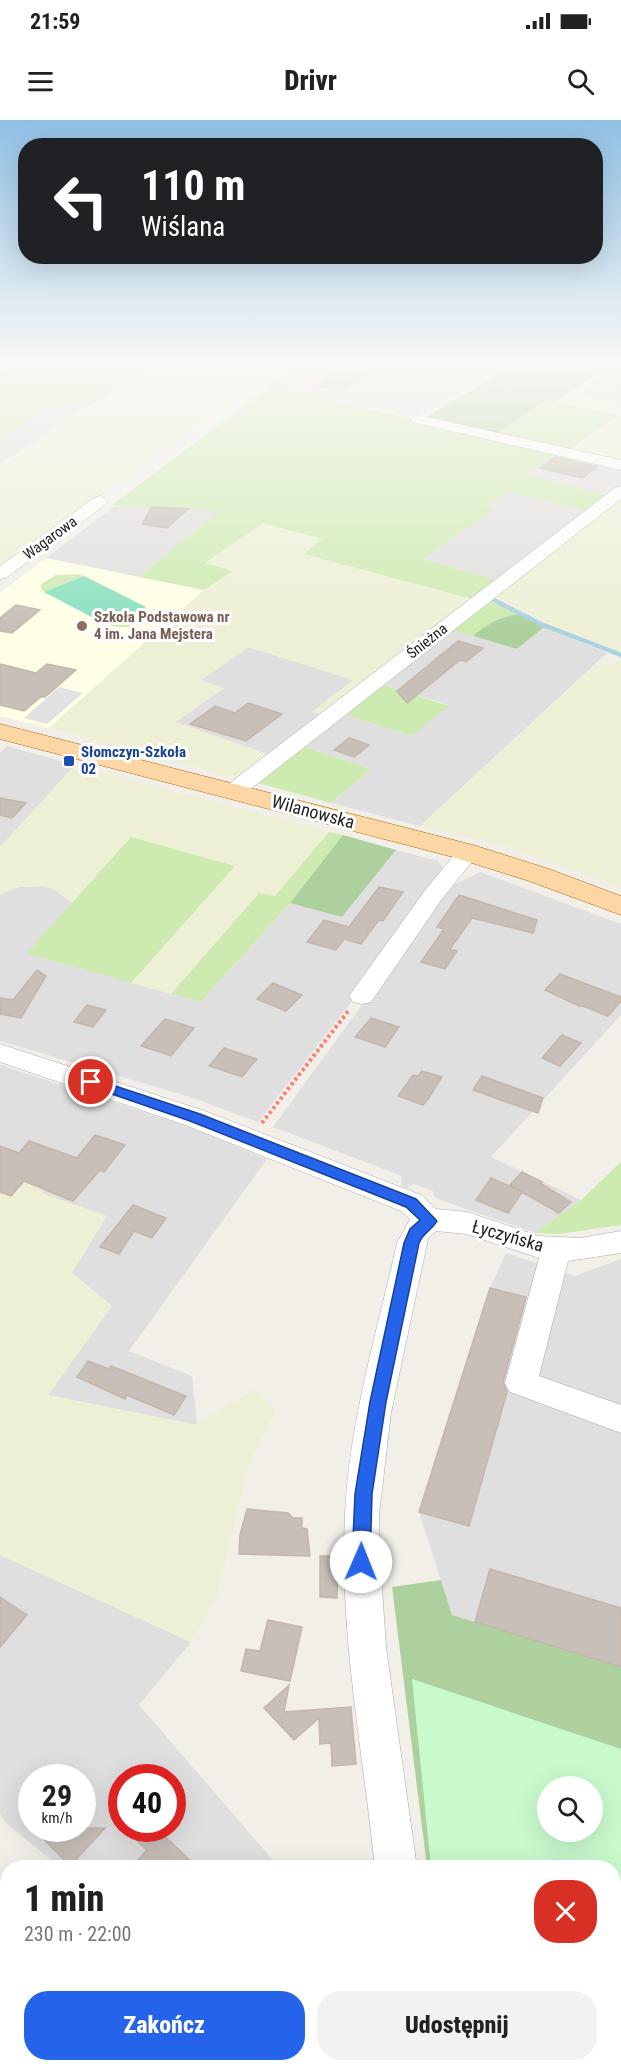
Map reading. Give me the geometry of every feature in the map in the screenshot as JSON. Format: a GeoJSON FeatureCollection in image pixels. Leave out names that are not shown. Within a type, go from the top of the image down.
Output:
{"type":"FeatureCollection","features":[{"type":"Feature","properties":{"kind":"main road","name":"Wilanowska"},"geometry":{"type":"LineString","coordinates":[[0,731],[468,853],[539,875],[621,906]]}},
{"type":"Feature","properties":{"kind":"street"},"geometry":{"type":"LineString","coordinates":[[559,451],[621,465]]}},
{"type":"Feature","properties":{"kind":"street","name":"Śnieżna"},"geometry":{"type":"LineString","coordinates":[[234,792],[621,491]]}},
{"type":"Feature","properties":{"kind":"street","name":"Wagarowa"},"geometry":{"type":"LineString","coordinates":[[0,574],[100,501]]}},
{"type":"Feature","properties":{"kind":"street"},"geometry":{"type":"LineString","coordinates":[[362,996],[434,894],[468,853]]}},
{"type":"Feature","properties":{"kind":"street"},"geometry":{"type":"LineString","coordinates":[[0,1053],[139,1098],[247,1138],[411,1203],[430,1221],[416,1233],[412,1243],[370,1447],[362,1513],[363,1602],[395,1860]]}},
{"type":"Feature","properties":{"kind":"street","name":"Łyczyńska"},"geometry":{"type":"LineString","coordinates":[[430,1221],[453,1220],[512,1240],[555,1249],[594,1248],[621,1242]]}},
{"type":"Feature","properties":{"kind":"street"},"geometry":{"type":"LineString","coordinates":[[555,1249],[552,1269],[520,1383],[621,1419]]}},
{"type":"Feature","properties":{"kind":"path"},"geometry":{"type":"LineString","coordinates":[[247,1138],[263,1122],[362,996]]}},
{"type":"Feature","properties":{"kind":"shaded area"},"geometry":{"type":"Polygon","coordinates":[[[0,451],[20,451],[0,464],[0,451]]]}},
{"type":"Feature","properties":{"kind":"shaded area"},"geometry":{"type":"Polygon","coordinates":[[[20,451],[162,451],[0,569],[0,464],[20,451]]]}},
{"type":"Feature","properties":{"kind":"shaded area"},"geometry":{"type":"Polygon","coordinates":[[[574,451],[621,451],[621,462],[574,451]]]}},
{"type":"Feature","properties":{"kind":"shaded area"},"geometry":{"type":"Polygon","coordinates":[[[557,452],[621,467],[621,484],[607,495],[525,475],[557,452]]]}},
{"type":"Feature","properties":{"kind":"shaded area"},"geometry":{"type":"Polygon","coordinates":[[[508,492],[587,511],[496,580],[424,559],[494,509],[485,507],[508,492]]]}},
{"type":"Feature","properties":{"kind":"shaded area"},"geometry":{"type":"Polygon","coordinates":[[[621,499],[621,652],[546,622],[495,596],[621,499]]]}},
{"type":"Feature","properties":{"kind":"shaded area"},"geometry":{"type":"Polygon","coordinates":[[[116,505],[220,511],[139,577],[46,558],[116,505]]]}},
{"type":"Feature","properties":{"kind":"shaded area"},"geometry":{"type":"Polygon","coordinates":[[[263,523],[323,539],[305,554],[472,599],[322,715],[312,712],[353,680],[249,647],[201,680],[224,688],[176,722],[270,755],[240,779],[49,728],[204,590],[232,571],[205,564],[263,523]]]}},
{"type":"Feature","properties":{"kind":"shaded area","name":"Szkoła Podstawowa nr 4 im. Jana Mejstera"},"geometry":{"type":"Polygon","coordinates":[[[46,558],[204,590],[49,728],[0,716],[0,593],[46,558]]]}},
{"type":"Feature","properties":{"kind":"shaded area"},"geometry":{"type":"Polygon","coordinates":[[[544,627],[607,653],[420,826],[331,803],[371,769],[305,747],[346,715],[412,736],[449,705],[384,685],[452,630],[517,649],[544,627]]]}},
{"type":"Feature","properties":{"kind":"shaded area"},"geometry":{"type":"Polygon","coordinates":[[[248,647],[354,680],[313,712],[322,715],[270,755],[175,722],[223,689],[200,681],[248,647]]]}},
{"type":"Feature","properties":{"kind":"shaded area"},"geometry":{"type":"Polygon","coordinates":[[[621,661],[621,887],[504,846],[420,826],[595,666],[621,661]]]}},
{"type":"Feature","properties":{"kind":"shaded area"},"geometry":{"type":"Polygon","coordinates":[[[59,687],[83,693],[47,724],[24,718],[59,687]]]}},
{"type":"Feature","properties":{"kind":"shaded area"},"geometry":{"type":"Polygon","coordinates":[[[7,746],[75,765],[0,847],[0,753],[7,746]]]}},
{"type":"Feature","properties":{"kind":"shaded area"},"geometry":{"type":"Polygon","coordinates":[[[75,765],[329,832],[275,897],[259,893],[171,994],[131,983],[234,866],[131,837],[72,903],[55,890],[43,886],[19,887],[0,894],[0,848],[75,765]]]}},
{"type":"Feature","properties":{"kind":"shaded area"},"geometry":{"type":"Polygon","coordinates":[[[396,850],[438,861],[445,870],[352,1001],[258,1122],[190,1097],[0,1041],[0,894],[19,887],[43,886],[55,890],[72,903],[28,953],[201,1002],[290,903],[342,917],[396,850]]]}},
{"type":"Feature","properties":{"kind":"shaded area"},"geometry":{"type":"Polygon","coordinates":[[[480,872],[621,924],[621,1015],[491,1157],[581,1200],[535,1233],[435,1198],[433,1191],[414,1184],[406,1188],[401,1186],[402,1176],[273,1127],[447,888],[480,872]]]}},
{"type":"Feature","properties":{"kind":"shaded area"},"geometry":{"type":"Polygon","coordinates":[[[0,1065],[183,1125],[267,1159],[129,1351],[192,1376],[197,1425],[48,1395],[112,1306],[72,1273],[41,1193],[65,1154],[0,1185],[0,1065]]]}},
{"type":"Feature","properties":{"kind":"shaded area"},"geometry":{"type":"Polygon","coordinates":[[[66,1153],[42,1193],[107,1216],[72,1273],[112,1306],[48,1395],[197,1425],[254,1389],[275,1412],[248,1467],[217,1596],[191,1642],[0,1555],[0,1185],[66,1153]]]}},
{"type":"Feature","properties":{"kind":"shaded area"},"geometry":{"type":"Polygon","coordinates":[[[506,1253],[574,1276],[621,1259],[621,1667],[452,1615],[419,1512],[490,1288],[506,1253]]]}},
{"type":"Feature","properties":{"kind":"shaded area"},"geometry":{"type":"Polygon","coordinates":[[[0,1555],[191,1642],[139,1705],[273,1860],[51,1860],[29,1842],[96,1842],[96,1764],[18,1764],[18,1833],[7,1824],[0,1814],[0,1555]]]}},
{"type":"Feature","properties":{"kind":"green space"},"geometry":{"type":"Polygon","coordinates":[[[184,451],[553,451],[557,452],[526,475],[607,495],[587,511],[508,492],[486,506],[495,509],[424,559],[496,580],[472,599],[304,554],[322,539],[263,523],[205,563],[233,571],[204,590],[139,577],[219,511],[112,505],[184,451]]]}},
{"type":"Feature","properties":{"kind":"green space"},"geometry":{"type":"Polygon","coordinates":[[[56,575],[84,576],[44,592],[41,589],[41,584],[56,575]]]}},
{"type":"Feature","properties":{"kind":"green space"},"geometry":{"type":"Polygon","coordinates":[[[84,576],[146,607],[105,624],[44,592],[84,576]]]}},
{"type":"Feature","properties":{"kind":"green space"},"geometry":{"type":"Polygon","coordinates":[[[489,600],[518,614],[494,622],[473,636],[452,630],[489,600]]]}},
{"type":"Feature","properties":{"kind":"green space"},"geometry":{"type":"Polygon","coordinates":[[[146,607],[150,615],[141,623],[129,627],[105,624],[146,607]]]}},
{"type":"Feature","properties":{"kind":"green space"},"geometry":{"type":"Polygon","coordinates":[[[518,614],[544,627],[517,649],[473,636],[494,622],[518,614]]]}},
{"type":"Feature","properties":{"kind":"green space"},"geometry":{"type":"Polygon","coordinates":[[[384,685],[449,706],[412,736],[346,715],[384,685]]]}},
{"type":"Feature","properties":{"kind":"green space"},"geometry":{"type":"Polygon","coordinates":[[[305,747],[371,769],[331,803],[258,783],[305,747]]]}},
{"type":"Feature","properties":{"kind":"green space"},"geometry":{"type":"Polygon","coordinates":[[[329,832],[343,835],[290,903],[201,1002],[171,994],[259,893],[275,896],[329,832]]]}},
{"type":"Feature","properties":{"kind":"green space"},"geometry":{"type":"Polygon","coordinates":[[[343,835],[396,850],[342,917],[290,903],[343,835]]]}},
{"type":"Feature","properties":{"kind":"green space"},"geometry":{"type":"Polygon","coordinates":[[[131,837],[235,866],[131,983],[27,953],[131,837]]]}},
{"type":"Feature","properties":{"kind":"green space"},"geometry":{"type":"Polygon","coordinates":[[[621,1162],[621,1225],[559,1234],[535,1233],[581,1200],[621,1162]]]}},
{"type":"Feature","properties":{"kind":"green space"},"geometry":{"type":"Polygon","coordinates":[[[441,1580],[452,1615],[621,1667],[621,1860],[426,1860],[392,1587],[441,1580]]]}},
{"type":"Feature","properties":{"kind":"green space"},"geometry":{"type":"Polygon","coordinates":[[[412,1679],[621,1749],[621,1860],[430,1860],[412,1679]]]}},
{"type":"Feature","properties":{"kind":"building"},"geometry":{"type":"Polygon","coordinates":[[[556,457],[597,467],[582,478],[540,468],[556,457]]]}},
{"type":"Feature","properties":{"kind":"building"},"geometry":{"type":"Polygon","coordinates":[[[152,507],[188,509],[167,528],[142,524],[152,507]]]}},
{"type":"Feature","properties":{"kind":"building"},"geometry":{"type":"Polygon","coordinates":[[[16,605],[40,610],[12,633],[0,631],[0,618],[16,605]]]}},
{"type":"Feature","properties":{"kind":"building"},"geometry":{"type":"Polygon","coordinates":[[[458,641],[483,648],[466,662],[460,660],[407,703],[397,691],[458,641]]]}},
{"type":"Feature","properties":{"kind":"building"},"geometry":{"type":"Polygon","coordinates":[[[0,664],[36,673],[47,664],[76,670],[45,697],[41,697],[24,711],[0,705],[0,664]]]}},
{"type":"Feature","properties":{"kind":"building"},"geometry":{"type":"Polygon","coordinates":[[[248,703],[282,714],[246,741],[190,724],[215,706],[235,713],[248,703]]]}},
{"type":"Feature","properties":{"kind":"building"},"geometry":{"type":"Polygon","coordinates":[[[349,738],[369,745],[354,757],[334,750],[349,738]]]}},
{"type":"Feature","properties":{"kind":"building"},"geometry":{"type":"Polygon","coordinates":[[[0,798],[26,803],[12,818],[0,815],[0,798]]]}},
{"type":"Feature","properties":{"kind":"building"},"geometry":{"type":"Polygon","coordinates":[[[379,887],[403,892],[383,921],[379,920],[361,944],[344,939],[336,950],[307,942],[324,920],[349,927],[379,887]]]}},
{"type":"Feature","properties":{"kind":"building"},"geometry":{"type":"Polygon","coordinates":[[[459,895],[537,920],[533,933],[472,918],[450,949],[457,951],[445,969],[421,962],[444,929],[437,927],[459,895]]]}},
{"type":"Feature","properties":{"kind":"building"},"geometry":{"type":"Polygon","coordinates":[[[37,970],[46,976],[21,1018],[0,1014],[0,998],[13,1000],[37,970]]]}},
{"type":"Feature","properties":{"kind":"building"},"geometry":{"type":"Polygon","coordinates":[[[560,974],[621,997],[621,1001],[608,1016],[579,1006],[545,990],[560,974]]]}},
{"type":"Feature","properties":{"kind":"building"},"geometry":{"type":"Polygon","coordinates":[[[273,983],[302,995],[286,1011],[257,999],[273,983]]]}},
{"type":"Feature","properties":{"kind":"building"},"geometry":{"type":"Polygon","coordinates":[[[87,1005],[106,1010],[93,1027],[74,1022],[87,1005]]]}},
{"type":"Feature","properties":{"kind":"building"},"geometry":{"type":"Polygon","coordinates":[[[371,1018],[399,1027],[385,1047],[355,1037],[371,1018]]]}},
{"type":"Feature","properties":{"kind":"building"},"geometry":{"type":"Polygon","coordinates":[[[165,1019],[194,1028],[171,1056],[141,1046],[165,1019]]]}},
{"type":"Feature","properties":{"kind":"building"},"geometry":{"type":"Polygon","coordinates":[[[562,1035],[581,1043],[560,1066],[542,1058],[562,1035]]]}},
{"type":"Feature","properties":{"kind":"building"},"geometry":{"type":"Polygon","coordinates":[[[224,1048],[257,1059],[242,1077],[209,1066],[224,1048]]]}},
{"type":"Feature","properties":{"kind":"building"},"geometry":{"type":"Polygon","coordinates":[[[422,1071],[442,1077],[423,1105],[398,1096],[413,1075],[418,1076],[422,1071]]]}},
{"type":"Feature","properties":{"kind":"building"},"geometry":{"type":"Polygon","coordinates":[[[482,1076],[543,1098],[538,1113],[473,1090],[482,1076]]]}},
{"type":"Feature","properties":{"kind":"building"},"geometry":{"type":"Polygon","coordinates":[[[95,1135],[125,1145],[104,1172],[100,1170],[73,1201],[24,1181],[11,1196],[0,1192],[0,1146],[19,1153],[29,1141],[77,1158],[95,1135]]]}},
{"type":"Feature","properties":{"kind":"building"},"geometry":{"type":"Polygon","coordinates":[[[522,1172],[542,1182],[540,1183],[571,1202],[559,1213],[522,1192],[508,1213],[476,1200],[491,1178],[521,1191],[510,1185],[522,1172]]]}},
{"type":"Feature","properties":{"kind":"building"},"geometry":{"type":"Polygon","coordinates":[[[133,1205],[166,1218],[152,1238],[134,1231],[119,1254],[100,1247],[133,1205]]]}},
{"type":"Feature","properties":{"kind":"building"},"geometry":{"type":"Polygon","coordinates":[[[490,1288],[526,1297],[503,1382],[507,1392],[469,1526],[419,1512],[490,1288]]]}},
{"type":"Feature","properties":{"kind":"building"},"geometry":{"type":"Polygon","coordinates":[[[88,1361],[109,1369],[111,1366],[186,1396],[174,1415],[127,1395],[125,1399],[77,1377],[88,1361]]]}},
{"type":"Feature","properties":{"kind":"building"},"geometry":{"type":"Polygon","coordinates":[[[247,1509],[288,1513],[293,1518],[302,1518],[302,1528],[307,1529],[310,1556],[239,1554],[240,1535],[247,1509]]]}},
{"type":"Feature","properties":{"kind":"building"},"geometry":{"type":"Polygon","coordinates":[[[320,1556],[338,1556],[337,1598],[320,1597],[320,1556]]]}},
{"type":"Feature","properties":{"kind":"building"},"geometry":{"type":"Polygon","coordinates":[[[490,1569],[621,1608],[621,1667],[475,1622],[490,1569]]]}},
{"type":"Feature","properties":{"kind":"building"},"geometry":{"type":"Polygon","coordinates":[[[0,1597],[27,1615],[0,1647],[0,1597]]]}},
{"type":"Feature","properties":{"kind":"building"},"geometry":{"type":"Polygon","coordinates":[[[268,1620],[302,1627],[290,1681],[241,1671],[246,1649],[260,1651],[268,1620]]]}},
{"type":"Feature","properties":{"kind":"building"},"geometry":{"type":"Polygon","coordinates":[[[289,1685],[284,1712],[351,1707],[356,1764],[332,1766],[331,1743],[320,1744],[319,1718],[294,1740],[264,1708],[289,1685]]]}},
{"type":"Feature","properties":{"kind":"building"},"geometry":{"type":"Polygon","coordinates":[[[96,1828],[105,1828],[96,1838],[96,1828]]]}},
{"type":"Feature","properties":{"kind":"building"},"geometry":{"type":"Polygon","coordinates":[[[47,1842],[92,1842],[76,1860],[64,1860],[47,1842]]]}},
{"type":"Feature","properties":{"kind":"building"},"geometry":{"type":"Polygon","coordinates":[[[138,1842],[171,1842],[190,1860],[138,1860],[147,1850],[138,1842]]]}},
{"type":"Feature","properties":{"kind":"waterway"},"geometry":{"type":"LineString","coordinates":[[492,599],[541,624],[621,655]]}},
{"type":"Feature","properties":{"kind":"place","name":"Szkoła Podstawowa nr 4 im. Jana Mejstera"},"geometry":{"type":"Point","coordinates":[82,626]}},
{"type":"Feature","properties":{"kind":"place","name":"Słomczyn-Szkoła 02"},"geometry":{"type":"Point","coordinates":[69,761]}},
{"type":"Feature","properties":{"kind":"route"},"geometry":{"type":"LineString","coordinates":[[91,1082],[195,1118],[411,1203],[423,1211],[430,1221],[416,1233],[412,1243],[378,1402],[364,1494],[361,1562]]}}]}
